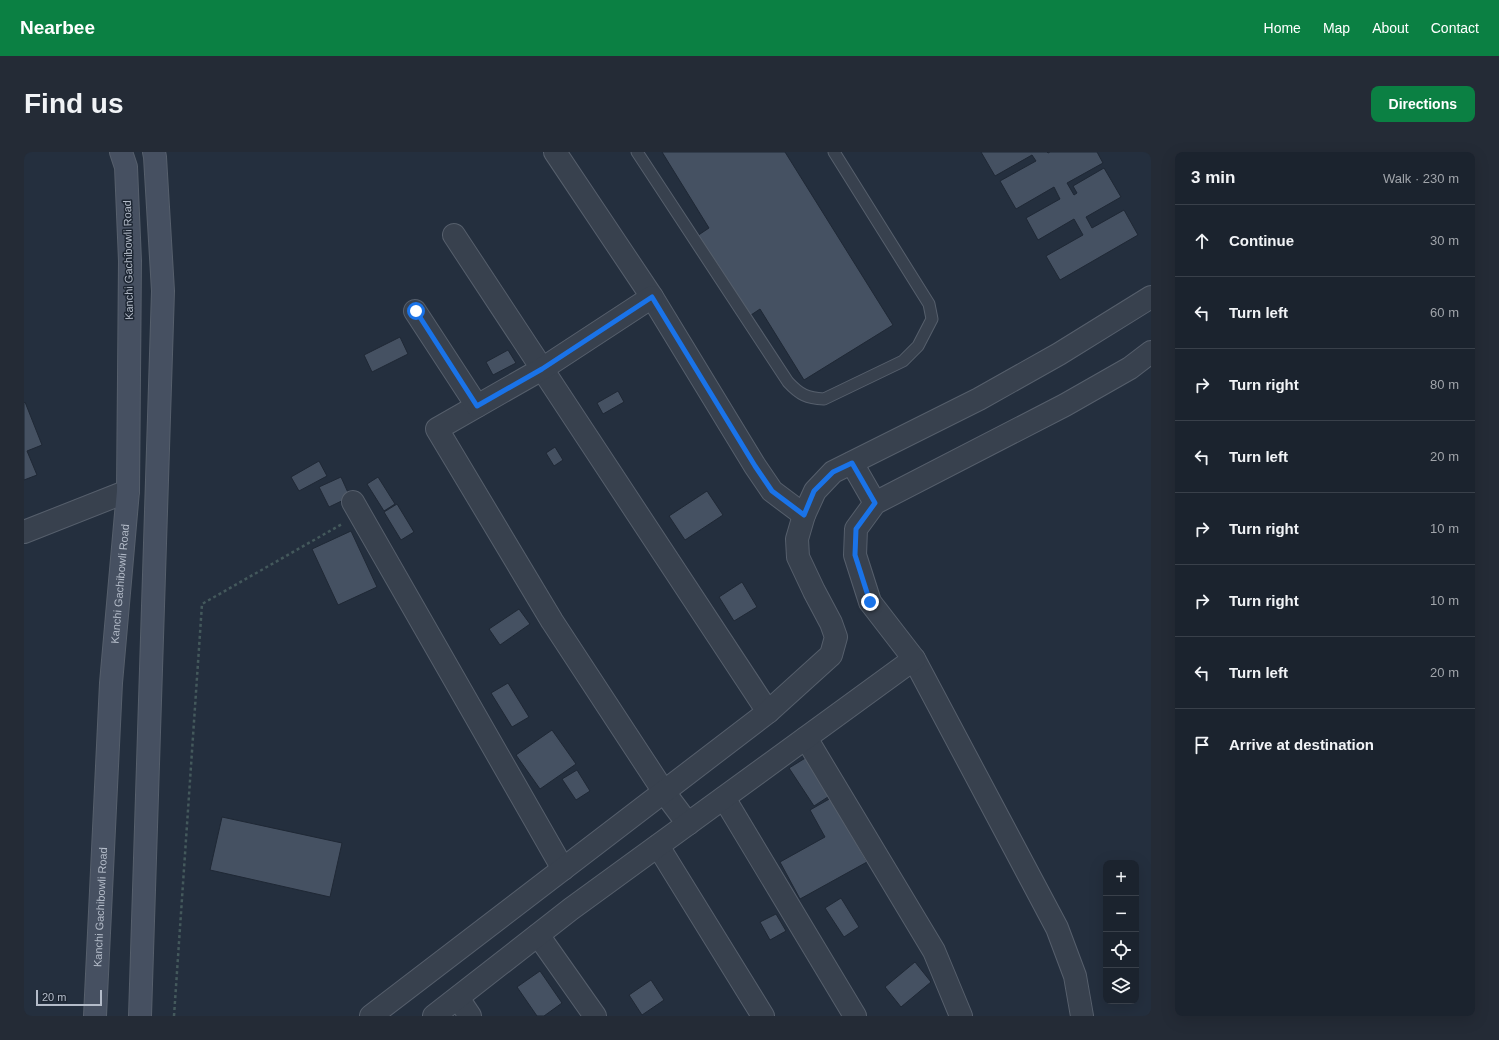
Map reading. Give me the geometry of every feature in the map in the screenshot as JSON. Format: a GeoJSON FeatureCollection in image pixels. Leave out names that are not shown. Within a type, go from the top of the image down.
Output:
{"type":"FeatureCollection","features":[{"type":"Feature","properties":{"kind":"main road","name":"Kanchi Gachibowli Road"},"geometry":{"type":"LineString","coordinates":[[95,1016],[111,683],[128,491],[130,261],[126,167],[121,152]]}},
{"type":"Feature","properties":{"kind":"main road"},"geometry":{"type":"LineString","coordinates":[[140,1016],[164,291],[154,152]]}},
{"type":"Feature","properties":{"kind":"street"},"geometry":{"type":"LineString","coordinates":[[555,152],[652,297],[759,473],[772,491],[804,515]]}},
{"type":"Feature","properties":{"kind":"street"},"geometry":{"type":"LineString","coordinates":[[454,235],[768,712]]}},
{"type":"Feature","properties":{"kind":"street"},"geometry":{"type":"LineString","coordinates":[[652,297],[542,369],[437,429],[552,621],[664,792],[688,824]]}},
{"type":"Feature","properties":{"kind":"street"},"geometry":{"type":"LineString","coordinates":[[371,1016],[768,712],[832,655],[836,637],[831,623],[798,557],[797,539],[804,515],[814,491],[833,472],[992,392],[1059,354],[1151,297]]}},
{"type":"Feature","properties":{"kind":"street"},"geometry":{"type":"LineString","coordinates":[[416,311],[477,406]]}},
{"type":"Feature","properties":{"kind":"street"},"geometry":{"type":"LineString","coordinates":[[1082,1016],[1075,976],[1057,928],[914,659],[870,602],[855,555],[856,529],[875,503],[1065,404],[1130,368],[1151,352]]}},
{"type":"Feature","properties":{"kind":"street"},"geometry":{"type":"LineString","coordinates":[[852,463],[875,503]]}},
{"type":"Feature","properties":{"kind":"street"},"geometry":{"type":"LineString","coordinates":[[24,532],[128,491]]}},
{"type":"Feature","properties":{"kind":"street"},"geometry":{"type":"LineString","coordinates":[[356,508],[563,869]]}},
{"type":"Feature","properties":{"kind":"street"},"geometry":{"type":"LineString","coordinates":[[434,1016],[538,934],[914,659]]}},
{"type":"Feature","properties":{"kind":"street"},"geometry":{"type":"LineString","coordinates":[[806,738],[934,951],[961,1016]]}},
{"type":"Feature","properties":{"kind":"street"},"geometry":{"type":"LineString","coordinates":[[724,798],[855,1016]]}},
{"type":"Feature","properties":{"kind":"street"},"geometry":{"type":"LineString","coordinates":[[658,846],[763,1016]]}},
{"type":"Feature","properties":{"kind":"street"},"geometry":{"type":"LineString","coordinates":[[538,934],[595,1016]]}},
{"type":"Feature","properties":{"kind":"street"},"geometry":{"type":"LineString","coordinates":[[458,998],[470,1016]]}},
{"type":"Feature","properties":{"kind":"lane"},"geometry":{"type":"LineString","coordinates":[[637,152],[788,382],[796,391],[810,398],[824,399],[902,361],[918,346],[932,319],[929,304],[834,152]]}},
{"type":"Feature","properties":{"kind":"path"},"geometry":{"type":"LineString","coordinates":[[174,1016],[202,604],[356,508]]}},
{"type":"Feature","properties":{"kind":"building"},"geometry":{"type":"Polygon","coordinates":[[[662,152],[785,152],[893,325],[804,380],[760,309],[748,317],[697,236],[709,228],[662,152]]]}},
{"type":"Feature","properties":{"kind":"building"},"geometry":{"type":"Polygon","coordinates":[[[981,152],[1097,152],[1103,163],[1067,183],[1074,195],[1077,193],[1073,186],[1104,168],[1121,197],[1086,217],[1092,228],[1124,210],[1138,235],[1060,280],[1046,256],[1083,235],[1074,219],[1038,240],[1026,218],[1060,199],[1054,187],[1016,209],[1000,181],[1036,161],[1032,155],[995,176],[981,152]]]}},
{"type":"Feature","properties":{"kind":"building"},"geometry":{"type":"Polygon","coordinates":[[[400,337],[408,354],[372,372],[364,355],[400,337]]]}},
{"type":"Feature","properties":{"kind":"building"},"geometry":{"type":"Polygon","coordinates":[[[508,350],[516,363],[493,375],[486,362],[508,350]]]}},
{"type":"Feature","properties":{"kind":"building"},"geometry":{"type":"Polygon","coordinates":[[[618,391],[624,402],[603,414],[597,403],[618,391]]]}},
{"type":"Feature","properties":{"kind":"building"},"geometry":{"type":"Polygon","coordinates":[[[25,402],[42,445],[27,451],[37,475],[24,480],[24,403],[25,402]]]}},
{"type":"Feature","properties":{"kind":"building"},"geometry":{"type":"Polygon","coordinates":[[[555,447],[563,460],[554,466],[546,453],[555,447]]]}},
{"type":"Feature","properties":{"kind":"building"},"geometry":{"type":"Polygon","coordinates":[[[319,461],[327,476],[299,491],[291,477],[319,461]]]}},
{"type":"Feature","properties":{"kind":"building"},"geometry":{"type":"Polygon","coordinates":[[[341,477],[350,497],[329,507],[319,487],[341,477]]]}},
{"type":"Feature","properties":{"kind":"building"},"geometry":{"type":"Polygon","coordinates":[[[378,477],[395,504],[384,511],[367,484],[378,477]]]}},
{"type":"Feature","properties":{"kind":"building"},"geometry":{"type":"Polygon","coordinates":[[[707,491],[723,515],[685,540],[669,516],[707,491]]]}},
{"type":"Feature","properties":{"kind":"building"},"geometry":{"type":"Polygon","coordinates":[[[397,504],[414,532],[401,540],[384,512],[397,504]]]}},
{"type":"Feature","properties":{"kind":"building"},"geometry":{"type":"Polygon","coordinates":[[[351,531],[377,587],[338,605],[312,549],[351,531]]]}},
{"type":"Feature","properties":{"kind":"building"},"geometry":{"type":"Polygon","coordinates":[[[742,582],[757,607],[734,621],[719,597],[742,582]]]}},
{"type":"Feature","properties":{"kind":"building"},"geometry":{"type":"Polygon","coordinates":[[[519,609],[530,624],[500,645],[489,629],[519,609]]]}},
{"type":"Feature","properties":{"kind":"building"},"geometry":{"type":"Polygon","coordinates":[[[508,683],[529,717],[512,727],[491,693],[508,683]]]}},
{"type":"Feature","properties":{"kind":"building"},"geometry":{"type":"Polygon","coordinates":[[[552,730],[576,764],[540,789],[516,755],[552,730]]]}},
{"type":"Feature","properties":{"kind":"building"},"geometry":{"type":"Polygon","coordinates":[[[807,757],[831,795],[814,806],[789,768],[807,757]]]}},
{"type":"Feature","properties":{"kind":"building"},"geometry":{"type":"Polygon","coordinates":[[[577,770],[590,791],[576,800],[562,779],[577,770]]]}},
{"type":"Feature","properties":{"kind":"building"},"geometry":{"type":"Polygon","coordinates":[[[831,798],[867,862],[800,899],[780,862],[825,837],[810,810],[831,798]]]}},
{"type":"Feature","properties":{"kind":"building"},"geometry":{"type":"Polygon","coordinates":[[[222,817],[342,843],[330,897],[210,870],[222,817]]]}},
{"type":"Feature","properties":{"kind":"building"},"geometry":{"type":"Polygon","coordinates":[[[841,898],[859,927],[844,937],[825,908],[841,898]]]}},
{"type":"Feature","properties":{"kind":"building"},"geometry":{"type":"Polygon","coordinates":[[[776,914],[786,931],[770,940],[760,922],[776,914]]]}},
{"type":"Feature","properties":{"kind":"building"},"geometry":{"type":"Polygon","coordinates":[[[915,962],[931,982],[901,1007],[885,987],[915,962]]]}},
{"type":"Feature","properties":{"kind":"building"},"geometry":{"type":"Polygon","coordinates":[[[540,971],[562,1003],[544,1016],[537,1016],[517,987],[540,971]]]}},
{"type":"Feature","properties":{"kind":"building"},"geometry":{"type":"Polygon","coordinates":[[[651,980],[664,1000],[642,1015],[629,995],[651,980]]]}},
{"type":"Feature","properties":{"kind":"route"},"geometry":{"type":"LineString","coordinates":[[416,311],[477,406],[542,369],[652,297],[755,466],[772,491],[804,515],[814,491],[833,472],[852,463],[875,503],[856,529],[855,555],[870,602]]}}]}
